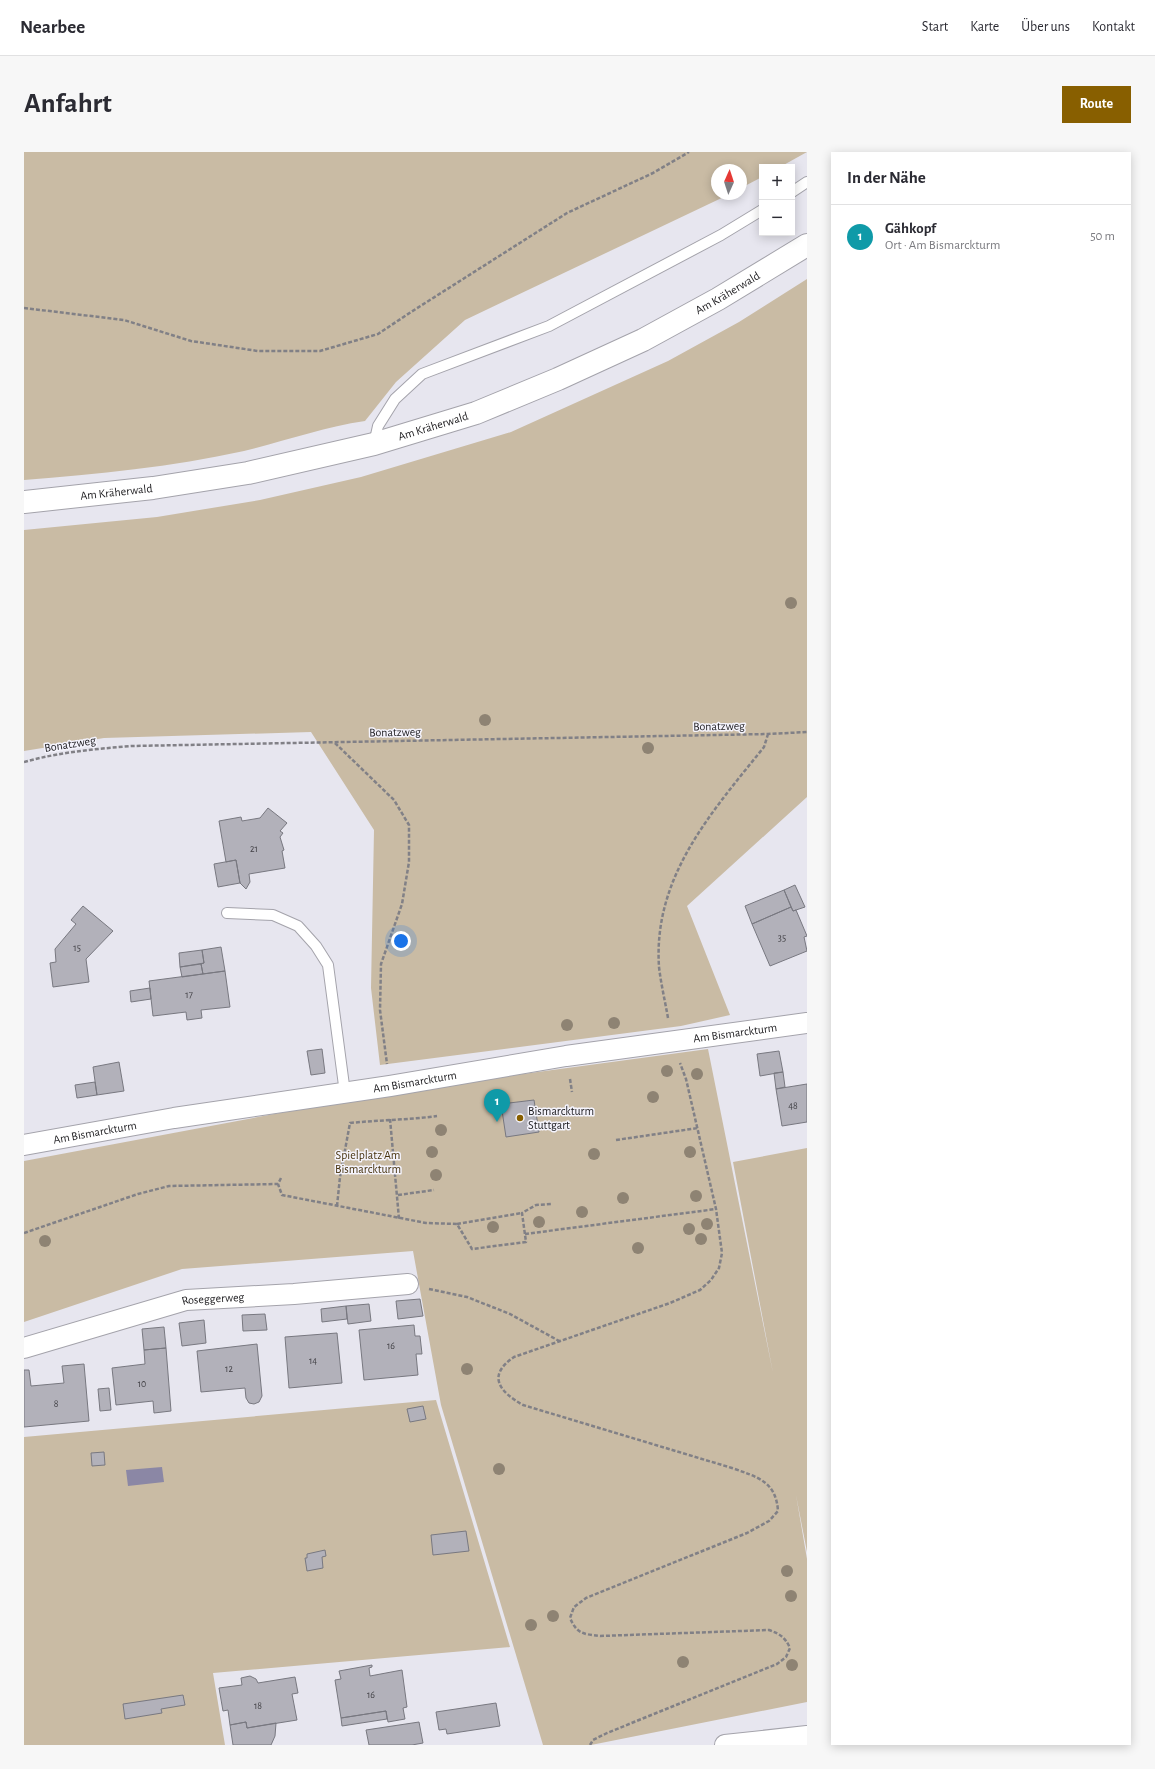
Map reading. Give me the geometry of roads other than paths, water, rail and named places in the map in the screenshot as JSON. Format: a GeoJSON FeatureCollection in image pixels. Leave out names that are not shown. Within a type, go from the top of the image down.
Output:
{"type":"FeatureCollection","features":[{"type":"Feature","properties":{"kind":"main road","name":"Am Kräherwald"},"geometry":{"type":"LineString","coordinates":[[24,502],[153,488],[241,474],[374,444],[476,413],[558,380],[643,340],[712,303],[807,245]]}},
{"type":"Feature","properties":{"kind":"street","name":"Am Bismarckturm"},"geometry":{"type":"LineString","coordinates":[[24,1145],[174,1118],[390,1086],[566,1056],[672,1040],[807,1023]]}},
{"type":"Feature","properties":{"kind":"street","name":"Roseggerweg"},"geometry":{"type":"LineString","coordinates":[[24,1348],[186,1300],[294,1294],[408,1284]]}},
{"type":"Feature","properties":{"kind":"street"},"geometry":{"type":"LineString","coordinates":[[725,1745],[807,1736]]}},
{"type":"Feature","properties":{"kind":"lane"},"geometry":{"type":"LineString","coordinates":[[795,190],[807,182]]}},
{"type":"Feature","properties":{"kind":"lane"},"geometry":{"type":"LineString","coordinates":[[374,444],[378,426],[395,399],[422,374],[549,326],[721,235],[759,212]]}},
{"type":"Feature","properties":{"kind":"lane"},"geometry":{"type":"LineString","coordinates":[[227,913],[273,916],[298,926],[316,946],[328,965],[345,1093]]}},
{"type":"Feature","properties":{"kind":"place","name":"Bismarckturm Stuttgart"},"geometry":{"type":"Point","coordinates":[520,1118]}},
{"type":"Feature","properties":{"kind":"place","name":"Gähkopf"},"geometry":{"type":"Point","coordinates":[497,1122]}},
{"type":"Feature","properties":{"kind":"park label","name":"Spielplatz Am Bismarckturm"},"geometry":{"type":"Point","coordinates":[368,1162]}}]}
